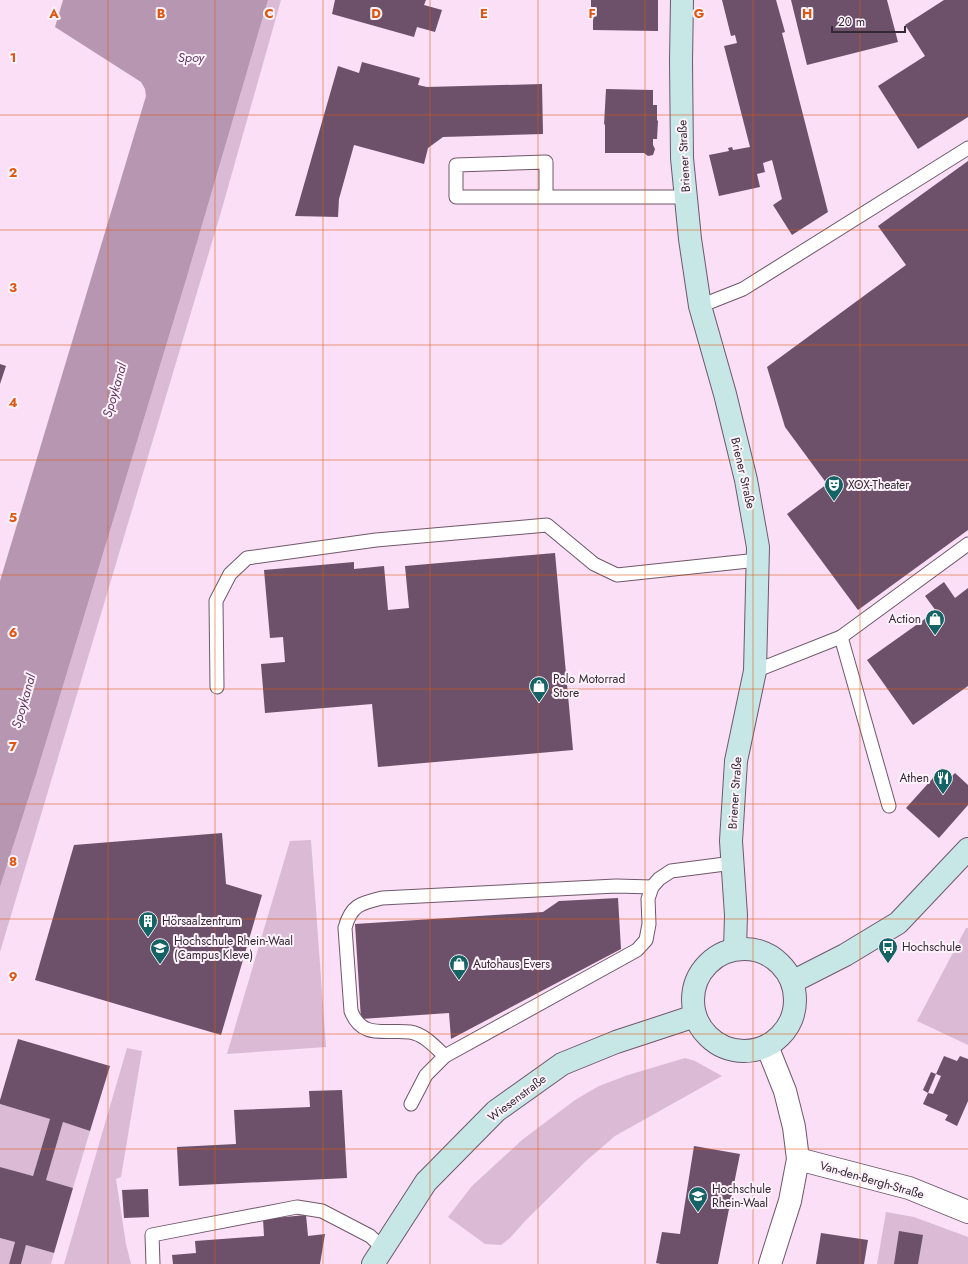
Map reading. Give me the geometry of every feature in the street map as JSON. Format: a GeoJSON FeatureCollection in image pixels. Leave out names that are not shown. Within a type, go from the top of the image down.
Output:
{"type":"FeatureCollection","features":[{"type":"Feature","properties":{"kind":"street","name":"Briener Straße"},"geometry":{"type":"LineString","coordinates":[[682,0],[682,158],[690,239],[700,306],[725,394],[746,480],[758,547],[755,671],[736,761],[731,841],[736,915],[735,949]]}},
{"type":"Feature","properties":{"kind":"street"},"geometry":{"type":"LineString","coordinates":[[792,982],[845,956],[898,923],[968,849]]}},
{"type":"Feature","properties":{"kind":"street"},"geometry":{"type":"LineString","coordinates":[[735,949],[753,949],[770,955],[783,966],[792,982],[795,1000],[792,1020],[782,1035],[767,1046],[750,1051],[733,1050],[716,1043],[703,1032],[695,1016],[692,997],[697,977],[707,964],[720,954],[735,949]]}},
{"type":"Feature","properties":{"kind":"street","name":"Wiesenstraße"},"geometry":{"type":"LineString","coordinates":[[378,1256],[426,1182],[496,1111],[562,1064],[616,1042],[695,1016]]}},
{"type":"Feature","properties":{"kind":"street"},"geometry":{"type":"LineString","coordinates":[[767,1046],[785,1091],[794,1127],[798,1159],[790,1201],[770,1264]]}},
{"type":"Feature","properties":{"kind":"street","name":"Van-den-Bergh-Straße"},"geometry":{"type":"LineString","coordinates":[[798,1159],[909,1188],[968,1212]]}},
{"type":"Feature","properties":{"kind":"lane"},"geometry":{"type":"LineString","coordinates":[[700,306],[743,289],[968,148]]}},
{"type":"Feature","properties":{"kind":"lane"},"geometry":{"type":"LineString","coordinates":[[546,197],[546,162],[456,166],[456,197],[546,197],[686,197]]}},
{"type":"Feature","properties":{"kind":"lane"},"geometry":{"type":"LineString","coordinates":[[217,687],[216,601],[230,574],[247,558],[376,540],[547,525],[594,564],[617,574],[758,560]]}},
{"type":"Feature","properties":{"kind":"lane"},"geometry":{"type":"LineString","coordinates":[[755,671],[841,637],[968,544]]}},
{"type":"Feature","properties":{"kind":"lane"},"geometry":{"type":"LineString","coordinates":[[841,637],[889,806]]}},
{"type":"Feature","properties":{"kind":"lane"},"geometry":{"type":"LineString","coordinates":[[411,1104],[426,1075],[445,1056],[637,950],[646,940],[649,924],[648,898],[652,887],[659,879],[671,871],[733,863]]}},
{"type":"Feature","properties":{"kind":"lane"},"geometry":{"type":"LineString","coordinates":[[445,1056],[422,1037],[410,1032],[387,1032],[365,1029],[355,1021],[351,1011],[345,928],[348,916],[355,908],[365,902],[382,898],[616,886],[652,887]]}},
{"type":"Feature","properties":{"kind":"lane"},"geometry":{"type":"LineString","coordinates":[[153,1264],[152,1235],[297,1208],[322,1211],[370,1236],[378,1256]]}},
{"type":"Feature","properties":{"kind":"shaded area"},"geometry":{"type":"Polygon","coordinates":[[[268,0],[281,0],[221,212],[0,952],[0,887],[36,775],[186,280],[268,0]]]}},
{"type":"Feature","properties":{"kind":"shaded area"},"geometry":{"type":"Polygon","coordinates":[[[311,840],[326,1047],[227,1054],[290,841],[311,840]]]}},
{"type":"Feature","properties":{"kind":"shaded area"},"geometry":{"type":"Polygon","coordinates":[[[966,928],[968,928],[968,1045],[917,1021],[966,928]]]}},
{"type":"Feature","properties":{"kind":"shaded area"},"geometry":{"type":"Polygon","coordinates":[[[127,1048],[142,1051],[121,1177],[116,1179],[126,1244],[131,1264],[64,1264],[127,1048]]]}},
{"type":"Feature","properties":{"kind":"shaded area"},"geometry":{"type":"Polygon","coordinates":[[[685,1058],[695,1061],[722,1076],[615,1136],[586,1161],[526,1220],[510,1238],[501,1245],[485,1244],[448,1217],[472,1186],[522,1140],[575,1100],[599,1086],[628,1075],[685,1058]]]}},
{"type":"Feature","properties":{"kind":"shaded area"},"geometry":{"type":"Polygon","coordinates":[[[0,1104],[50,1119],[33,1176],[0,1167],[0,1104]]]}},
{"type":"Feature","properties":{"kind":"shaded area"},"geometry":{"type":"Polygon","coordinates":[[[63,1122],[90,1131],[73,1188],[46,1180],[63,1122]]]}},
{"type":"Feature","properties":{"kind":"shaded area"},"geometry":{"type":"Polygon","coordinates":[[[886,1212],[914,1217],[968,1237],[968,1264],[877,1264],[886,1212]]]}},
{"type":"Feature","properties":{"kind":"shaded area"},"geometry":{"type":"Polygon","coordinates":[[[0,1238],[15,1242],[9,1264],[0,1264],[0,1238]]]}},
{"type":"Feature","properties":{"kind":"shaded area"},"geometry":{"type":"Polygon","coordinates":[[[26,1245],[54,1253],[51,1264],[21,1264],[26,1245]]]}},
{"type":"Feature","properties":{"kind":"water","name":"Spoy"},"geometry":{"type":"Polygon","coordinates":[[[63,0],[268,0],[186,280],[36,775],[0,887],[0,581],[146,96],[145,89],[141,82],[55,27],[63,0]]]}},
{"type":"Feature","properties":{"kind":"building"},"geometry":{"type":"Polygon","coordinates":[[[335,0],[426,0],[424,5],[442,10],[435,32],[417,27],[414,37],[332,14],[335,0]]]}},
{"type":"Feature","properties":{"kind":"building"},"geometry":{"type":"Polygon","coordinates":[[[591,0],[658,0],[658,31],[593,30],[593,11],[591,11],[591,0]]]}},
{"type":"Feature","properties":{"kind":"building"},"geometry":{"type":"Polygon","coordinates":[[[722,0],[776,0],[785,32],[782,33],[828,212],[792,235],[773,205],[782,199],[772,160],[763,163],[765,172],[757,174],[760,187],[719,196],[709,155],[729,151],[728,148],[732,147],[733,150],[750,147],[724,46],[737,43],[735,35],[731,36],[722,0]]]}},
{"type":"Feature","properties":{"kind":"building"},"geometry":{"type":"Polygon","coordinates":[[[791,0],[887,0],[898,42],[807,65],[791,0]]]}},
{"type":"Feature","properties":{"kind":"building"},"geometry":{"type":"Polygon","coordinates":[[[944,0],[968,0],[968,117],[918,149],[878,86],[925,56],[905,25],[944,0]]]}},
{"type":"Feature","properties":{"kind":"building"},"geometry":{"type":"Polygon","coordinates":[[[362,62],[420,78],[418,85],[427,87],[542,84],[543,134],[443,137],[428,148],[424,164],[354,145],[339,199],[338,217],[295,216],[338,66],[359,73],[362,62]]]}},
{"type":"Feature","properties":{"kind":"building"},"geometry":{"type":"Polygon","coordinates":[[[606,89],[653,90],[653,105],[657,105],[658,121],[657,139],[653,139],[655,149],[653,155],[648,156],[644,153],[605,153],[605,124],[604,125],[606,89]]]}},
{"type":"Feature","properties":{"kind":"building"},"geometry":{"type":"Polygon","coordinates":[[[968,161],[968,530],[858,610],[787,514],[827,484],[785,427],[767,367],[906,265],[878,226],[968,161]]]}},
{"type":"Feature","properties":{"kind":"building"},"geometry":{"type":"Polygon","coordinates":[[[0,364],[6,366],[0,384],[0,364]]]}},
{"type":"Feature","properties":{"kind":"building"},"geometry":{"type":"Polygon","coordinates":[[[555,553],[573,750],[378,767],[372,704],[265,713],[261,664],[285,662],[283,637],[270,638],[264,570],[354,562],[354,569],[384,566],[388,610],[409,608],[405,566],[555,553]]]}},
{"type":"Feature","properties":{"kind":"building","name":"Action"},"geometry":{"type":"Polygon","coordinates":[[[944,582],[955,598],[968,588],[968,686],[913,725],[867,660],[936,611],[925,596],[944,582]]]}},
{"type":"Feature","properties":{"kind":"building","name":"Athen"},"geometry":{"type":"Polygon","coordinates":[[[942,768],[951,777],[955,773],[968,785],[968,805],[939,838],[906,808],[942,768]]]}},
{"type":"Feature","properties":{"kind":"building","name":"Hörsaalzentrum"},"geometry":{"type":"Polygon","coordinates":[[[222,833],[226,884],[262,895],[221,1035],[35,980],[74,845],[222,833]]]}},
{"type":"Feature","properties":{"kind":"building","name":"Autohaus Evers"},"geometry":{"type":"Polygon","coordinates":[[[618,898],[621,949],[451,1039],[449,1013],[361,1019],[355,924],[543,912],[559,901],[618,898]]]}},
{"type":"Feature","properties":{"kind":"building"},"geometry":{"type":"Polygon","coordinates":[[[18,1039],[110,1066],[90,1131],[63,1122],[46,1180],[73,1188],[54,1253],[26,1245],[21,1264],[9,1264],[15,1242],[0,1238],[0,1167],[33,1176],[50,1119],[0,1104],[18,1039]]]}},
{"type":"Feature","properties":{"kind":"building"},"geometry":{"type":"Polygon","coordinates":[[[944,1056],[957,1061],[960,1056],[968,1059],[968,1101],[957,1126],[945,1120],[948,1115],[923,1104],[928,1093],[933,1094],[941,1076],[936,1074],[944,1056]]]}},
{"type":"Feature","properties":{"kind":"building"},"geometry":{"type":"Polygon","coordinates":[[[931,1072],[936,1074],[928,1093],[923,1090],[931,1072]]]}},
{"type":"Feature","properties":{"kind":"building"},"geometry":{"type":"Polygon","coordinates":[[[342,1090],[347,1178],[179,1186],[177,1147],[236,1144],[234,1110],[310,1107],[309,1091],[342,1090]]]}},
{"type":"Feature","properties":{"kind":"building"},"geometry":{"type":"Polygon","coordinates":[[[694,1146],[740,1154],[718,1264],[656,1263],[662,1232],[680,1234],[694,1146]]]}},
{"type":"Feature","properties":{"kind":"building"},"geometry":{"type":"Polygon","coordinates":[[[148,1189],[149,1217],[124,1218],[122,1190],[148,1189]]]}},
{"type":"Feature","properties":{"kind":"building"},"geometry":{"type":"Polygon","coordinates":[[[306,1215],[308,1236],[325,1234],[320,1264],[173,1264],[172,1255],[196,1253],[195,1241],[264,1236],[263,1219],[306,1215]]]}},
{"type":"Feature","properties":{"kind":"building"},"geometry":{"type":"Polygon","coordinates":[[[899,1231],[923,1235],[918,1264],[894,1264],[899,1231]]]}},
{"type":"Feature","properties":{"kind":"building"},"geometry":{"type":"Polygon","coordinates":[[[821,1233],[868,1240],[864,1264],[816,1264],[821,1233]]]}},
{"type":"Feature","properties":{"kind":"place","name":"XOX-Theater"},"geometry":{"type":"Point","coordinates":[834,502]}},
{"type":"Feature","properties":{"kind":"place","name":"Action"},"geometry":{"type":"Point","coordinates":[935,636]}},
{"type":"Feature","properties":{"kind":"place","name":"Polo Motorrad Store"},"geometry":{"type":"Point","coordinates":[539,703]}},
{"type":"Feature","properties":{"kind":"place","name":"Athen"},"geometry":{"type":"Point","coordinates":[943,795]}},
{"type":"Feature","properties":{"kind":"place","name":"Hörsaalzentrum"},"geometry":{"type":"Point","coordinates":[148,938]}},
{"type":"Feature","properties":{"kind":"place","name":"Hochschule"},"geometry":{"type":"Point","coordinates":[888,964]}},
{"type":"Feature","properties":{"kind":"place","name":"Hochschule Rhein-Waal (Campus Kleve)"},"geometry":{"type":"Point","coordinates":[160,965]}},
{"type":"Feature","properties":{"kind":"place","name":"Autohaus Evers"},"geometry":{"type":"Point","coordinates":[459,981]}},
{"type":"Feature","properties":{"kind":"place","name":"Hochschule Rhein-Waal"},"geometry":{"type":"Point","coordinates":[698,1213]}},
{"type":"Feature","properties":{"kind":"water label","name":"Spoykanal"},"geometry":{"type":"Point","coordinates":[114,390]}},
{"type":"Feature","properties":{"kind":"water label","name":"Spoykanal"},"geometry":{"type":"Point","coordinates":[23,701]}}]}
